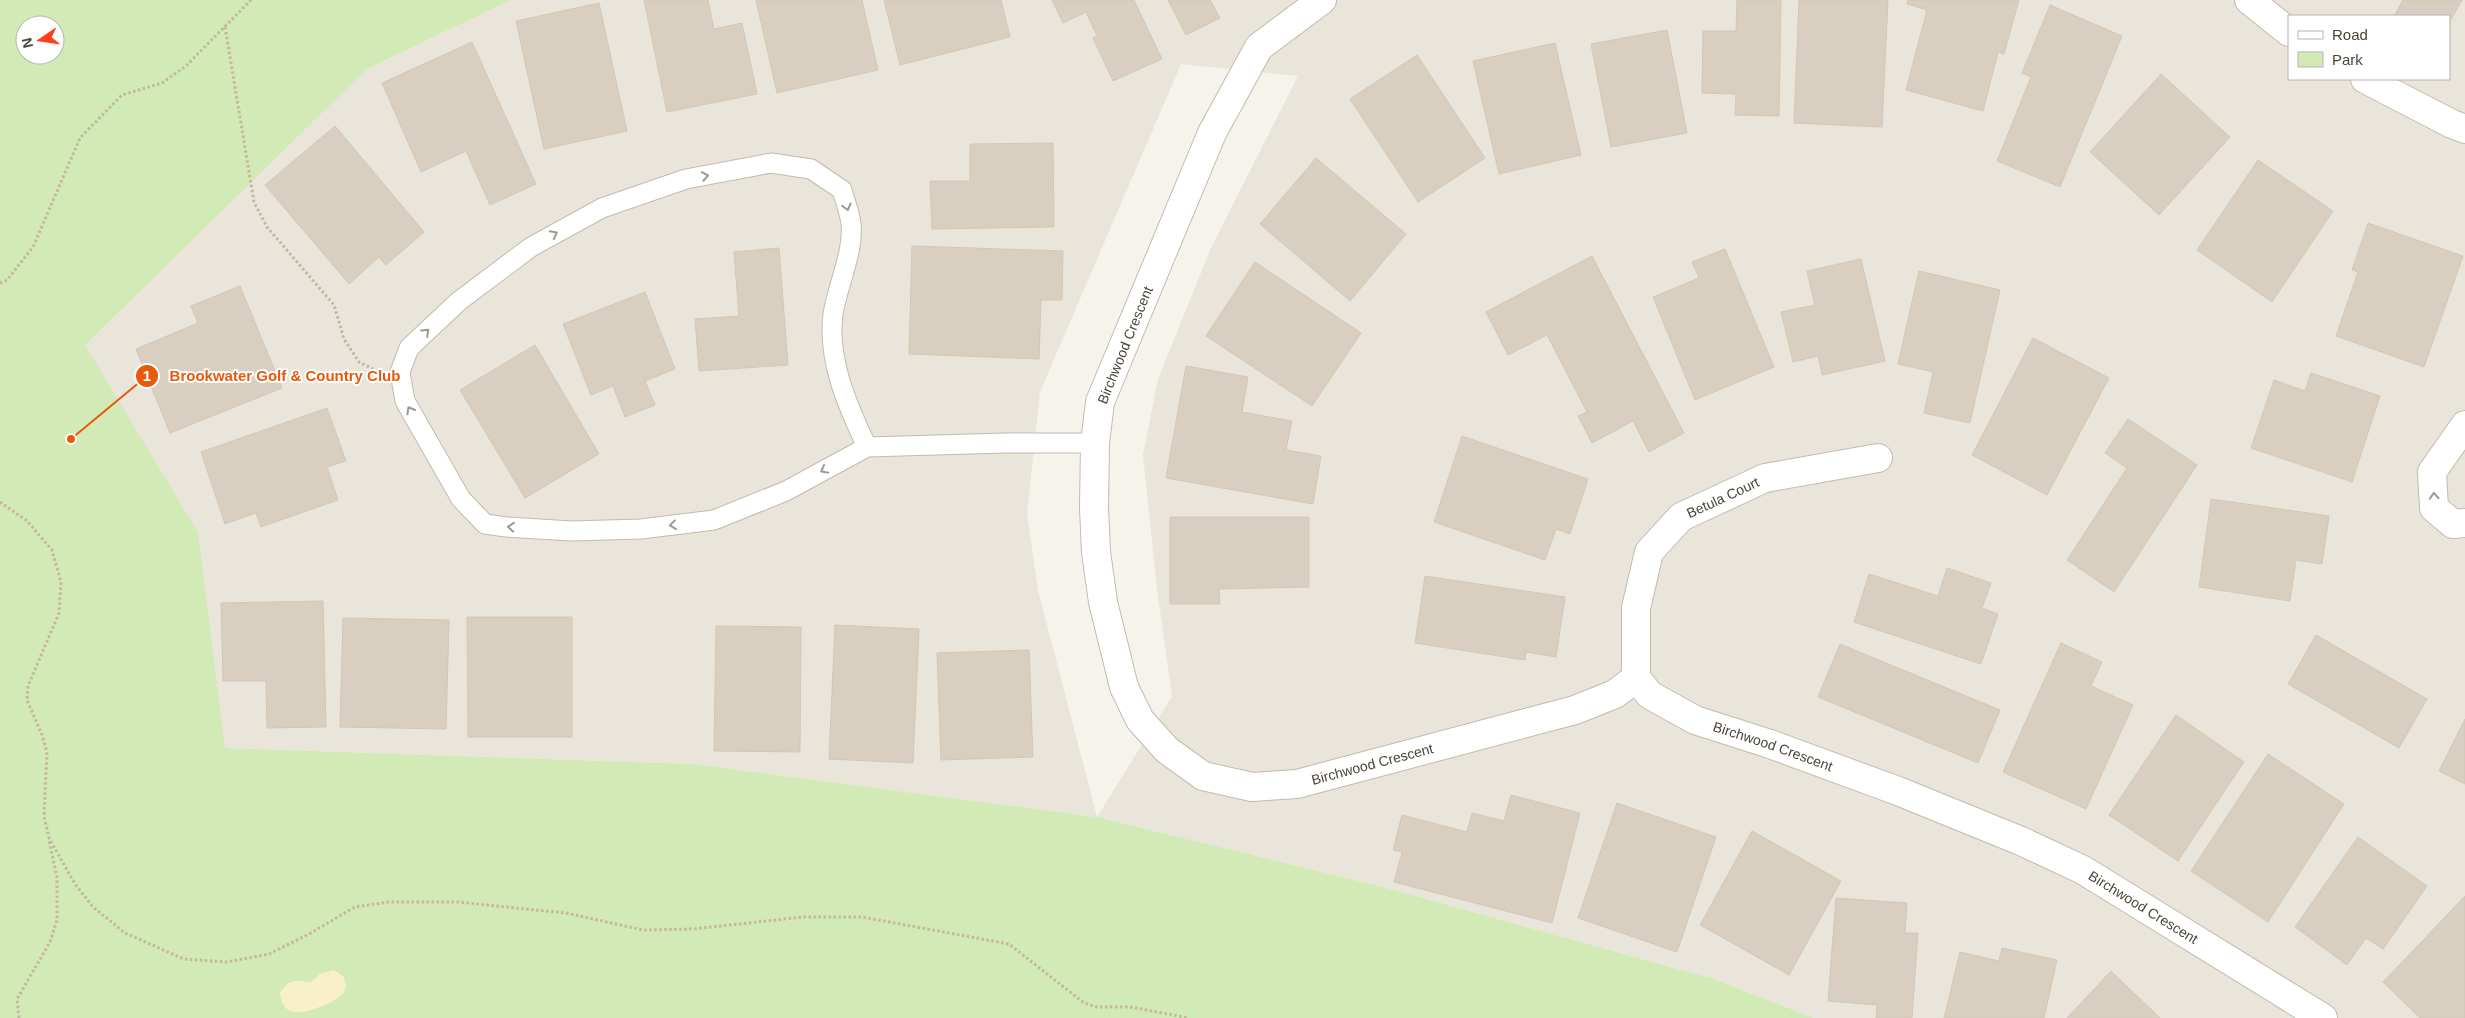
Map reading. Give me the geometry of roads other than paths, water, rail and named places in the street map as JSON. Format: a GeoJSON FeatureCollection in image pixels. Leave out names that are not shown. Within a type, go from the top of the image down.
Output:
{"type":"FeatureCollection","features":[{"type":"Feature","properties":{"kind":"street","name":"Birchwood Crescent"},"geometry":{"type":"LineString","coordinates":[[1322,0],[1259,47],[1212,133],[1100,402],[1095,443],[1096,552],[1103,602],[1124,687],[1140,720],[1167,750],[1203,776],[1252,787],[1297,784],[1575,710],[1614,694],[1636,678],[1650,695],[1695,720],[1770,744],[1898,791],[2020,841],[2083,870],[2323,1018]]}},
{"type":"Feature","properties":{"kind":"street"},"geometry":{"type":"LineString","coordinates":[[2249,0],[2288,31]]}},
{"type":"Feature","properties":{"kind":"street"},"geometry":{"type":"LineString","coordinates":[[2367,80],[2465,129]]}},
{"type":"Feature","properties":{"kind":"street"},"geometry":{"type":"LineString","coordinates":[[2465,426],[2432,472],[2434,508],[2453,524],[2465,523]]}},
{"type":"Feature","properties":{"kind":"street","name":"Betula Court"},"geometry":{"type":"LineString","coordinates":[[1636,678],[1636,608],[1649,552],[1681,517],[1765,478],[1878,458]]}},
{"type":"Feature","properties":{"kind":"lane"},"geometry":{"type":"LineString","coordinates":[[867,447],[847,406],[834,358],[833,315],[845,272],[851,224],[842,190],[811,169],[771,163],[686,179],[602,208],[531,247],[459,301],[409,348],[400,372],[405,401],[461,499],[485,524],[506,527],[572,530],[641,529],[714,520],[786,491],[867,447],[1005,443],[1095,443]]}},
{"type":"Feature","properties":{"kind":"place","name":"Brookwater Golf & Country Club"},"geometry":{"type":"Point","coordinates":[71,439]}}]}
